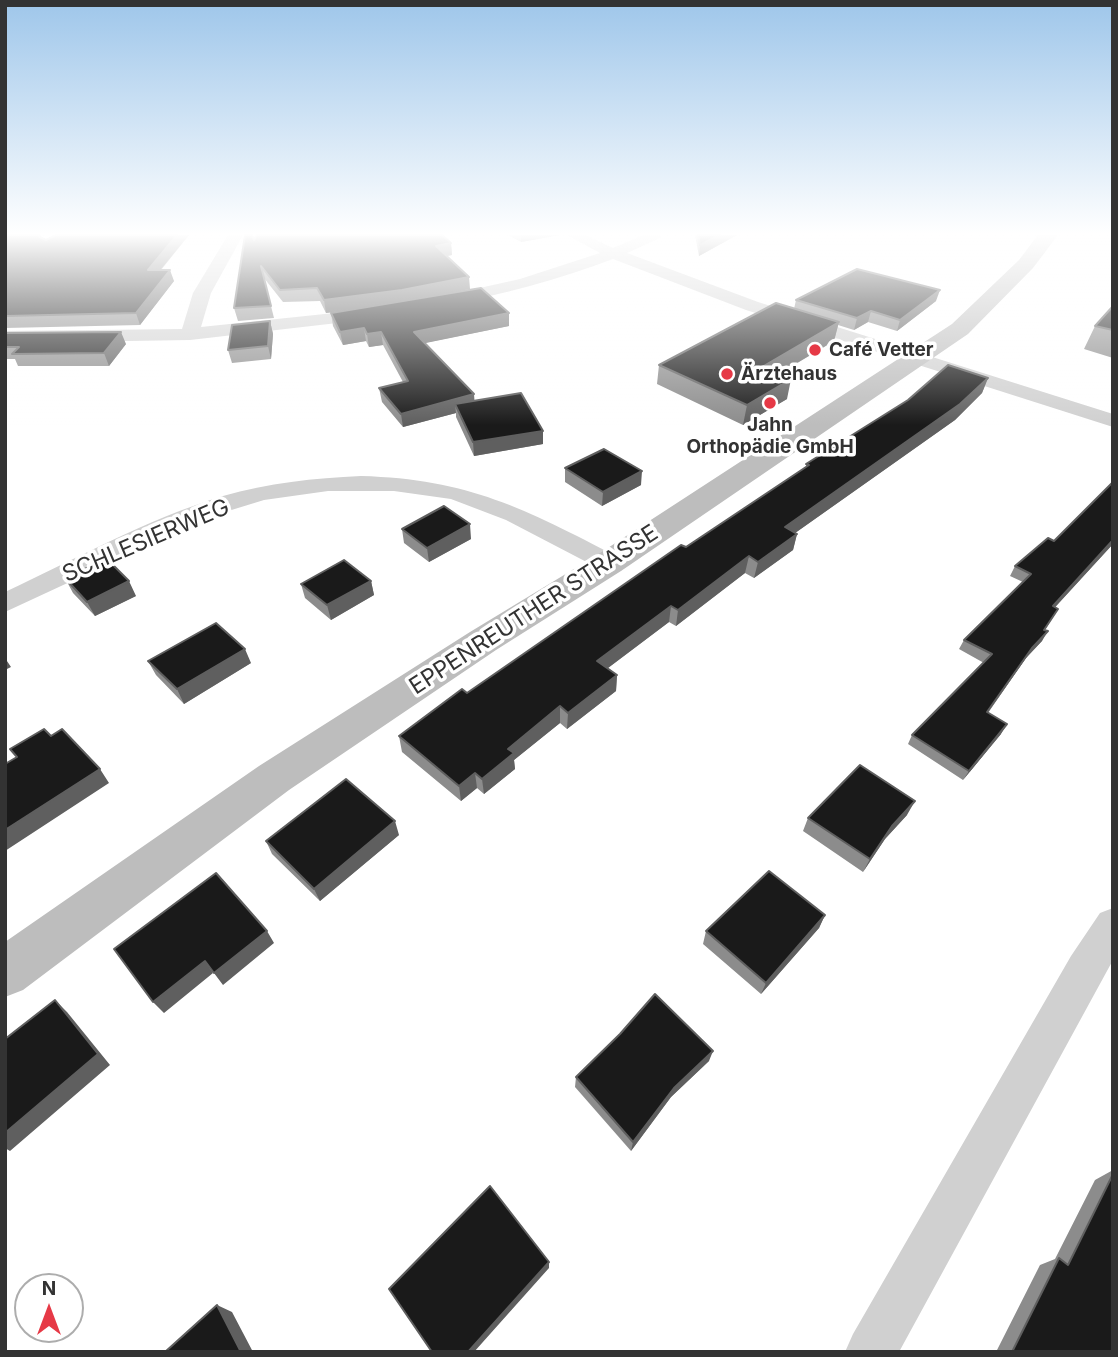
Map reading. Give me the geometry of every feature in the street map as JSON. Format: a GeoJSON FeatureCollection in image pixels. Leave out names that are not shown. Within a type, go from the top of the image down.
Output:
{"type":"FeatureCollection","features":[{"type":"Feature","properties":{"kind":"main road","name":"EPPENREUTHER STRASSE"},"geometry":{"type":"LineString","coordinates":[[5,972],[274,778],[484,641],[610,563],[916,359],[960,329],[991,298]]}},
{"type":"Feature","properties":{"kind":"street"},"geometry":{"type":"LineString","coordinates":[[190,334],[200,298]]}},
{"type":"Feature","properties":{"kind":"street"},"geometry":{"type":"LineString","coordinates":[[428,304],[453,298]]}},
{"type":"Feature","properties":{"kind":"street"},"geometry":{"type":"LineString","coordinates":[[732,298],[1113,421]]}},
{"type":"Feature","properties":{"kind":"street"},"geometry":{"type":"LineString","coordinates":[[5,337],[190,334],[394,310]]}},
{"type":"Feature","properties":{"kind":"street","name":"SCHLESIERWEG"},"geometry":{"type":"LineString","coordinates":[[5,603],[205,511],[256,496],[321,485],[387,483],[457,494],[509,511],[610,563]]}},
{"type":"Feature","properties":{"kind":"street"},"geometry":{"type":"LineString","coordinates":[[870,1352],[1085,969],[1113,926]]}},
{"type":"Feature","properties":{"kind":"building"},"geometry":{"type":"Polygon","coordinates":[[[5,298],[148,298],[136,313],[5,316],[5,298]]]}},
{"type":"Feature","properties":{"kind":"building"},"geometry":{"type":"Polygon","coordinates":[[[235,298],[269,298],[271,306],[234,308],[235,298]]]}},
{"type":"Feature","properties":{"kind":"building"},"geometry":{"type":"Polygon","coordinates":[[[419,298],[493,298],[509,313],[414,332],[474,394],[401,414],[379,388],[408,381],[381,332],[367,334],[364,328],[340,332],[331,313],[419,298]]]}},
{"type":"Feature","properties":{"kind":"building"},"geometry":{"type":"Polygon","coordinates":[[[929,298],[900,320],[871,311],[857,318],[796,300],[929,298]]]}},
{"type":"Feature","properties":{"kind":"building"},"geometry":{"type":"Polygon","coordinates":[[[776,303],[839,322],[762,367],[791,379],[747,405],[659,365],[776,303]]]}},
{"type":"Feature","properties":{"kind":"building"},"geometry":{"type":"Polygon","coordinates":[[[1113,306],[1113,330],[1095,326],[1113,306]]]}},
{"type":"Feature","properties":{"kind":"building"},"geometry":{"type":"Polygon","coordinates":[[[270,321],[268,346],[228,350],[232,325],[270,321]]]}},
{"type":"Feature","properties":{"kind":"building"},"geometry":{"type":"Polygon","coordinates":[[[121,332],[104,353],[12,354],[19,347],[5,347],[5,333],[121,332]]]}},
{"type":"Feature","properties":{"kind":"building"},"geometry":{"type":"Polygon","coordinates":[[[948,365],[988,378],[960,404],[785,527],[797,534],[758,562],[749,556],[678,610],[671,606],[597,661],[617,675],[568,713],[560,706],[508,749],[514,753],[482,779],[475,773],[459,786],[399,736],[462,689],[467,693],[681,545],[686,547],[809,465],[806,464],[908,400],[948,365]]]}},
{"type":"Feature","properties":{"kind":"building"},"geometry":{"type":"Polygon","coordinates":[[[521,393],[543,431],[473,442],[455,404],[521,393]]]}},
{"type":"Feature","properties":{"kind":"building"},"geometry":{"type":"Polygon","coordinates":[[[604,449],[642,471],[603,492],[565,468],[604,449]]]}},
{"type":"Feature","properties":{"kind":"building"},"geometry":{"type":"Polygon","coordinates":[[[1113,482],[1113,540],[1053,606],[1058,609],[1044,630],[1048,631],[1032,648],[987,712],[1007,724],[969,771],[912,735],[992,654],[964,640],[1031,574],[1015,566],[1048,538],[1054,541],[1113,482]]]}},
{"type":"Feature","properties":{"kind":"building"},"geometry":{"type":"Polygon","coordinates":[[[444,506],[470,524],[427,548],[402,529],[444,506]]]}},
{"type":"Feature","properties":{"kind":"building"},"geometry":{"type":"Polygon","coordinates":[[[107,559],[129,581],[87,602],[65,578],[107,559]]]}},
{"type":"Feature","properties":{"kind":"building"},"geometry":{"type":"Polygon","coordinates":[[[344,560],[371,581],[327,605],[301,584],[344,560]]]}},
{"type":"Feature","properties":{"kind":"building"},"geometry":{"type":"Polygon","coordinates":[[[216,623],[245,649],[177,689],[148,661],[216,623]]]}},
{"type":"Feature","properties":{"kind":"building"},"geometry":{"type":"Polygon","coordinates":[[[44,729],[51,736],[62,729],[100,769],[5,830],[5,764],[17,757],[10,749],[44,729]]]}},
{"type":"Feature","properties":{"kind":"building"},"geometry":{"type":"Polygon","coordinates":[[[860,765],[915,801],[892,826],[870,859],[808,818],[860,765]]]}},
{"type":"Feature","properties":{"kind":"building"},"geometry":{"type":"Polygon","coordinates":[[[346,779],[395,821],[314,889],[266,841],[346,779]]]}},
{"type":"Feature","properties":{"kind":"building"},"geometry":{"type":"Polygon","coordinates":[[[769,871],[825,915],[766,983],[706,931],[769,871]]]}},
{"type":"Feature","properties":{"kind":"building"},"geometry":{"type":"Polygon","coordinates":[[[216,873],[267,931],[214,973],[205,961],[153,1002],[114,949],[216,873]]]}},
{"type":"Feature","properties":{"kind":"building"},"geometry":{"type":"Polygon","coordinates":[[[655,994],[713,1051],[674,1088],[633,1142],[576,1077],[620,1034],[655,994]]]}},
{"type":"Feature","properties":{"kind":"building"},"geometry":{"type":"Polygon","coordinates":[[[55,1000],[98,1054],[5,1133],[5,1039],[55,1000]]]}},
{"type":"Feature","properties":{"kind":"building"},"geometry":{"type":"Polygon","coordinates":[[[1113,1174],[1113,1352],[1012,1352],[1059,1258],[1068,1265],[1113,1174]]]}},
{"type":"Feature","properties":{"kind":"building"},"geometry":{"type":"Polygon","coordinates":[[[490,1186],[549,1262],[468,1352],[432,1352],[389,1289],[490,1186]]]}},
{"type":"Feature","properties":{"kind":"building"},"geometry":{"type":"Polygon","coordinates":[[[217,1305],[241,1352],[165,1352],[217,1305]]]}},
{"type":"Feature","properties":{"kind":"place","name":"Café Vetter"},"geometry":{"type":"Point","coordinates":[815,350]}},
{"type":"Feature","properties":{"kind":"place","name":"Ärztehaus"},"geometry":{"type":"Point","coordinates":[727,374]}},
{"type":"Feature","properties":{"kind":"place","name":"Jahn Orthopädie GmbH"},"geometry":{"type":"Point","coordinates":[770,403]}}]}
